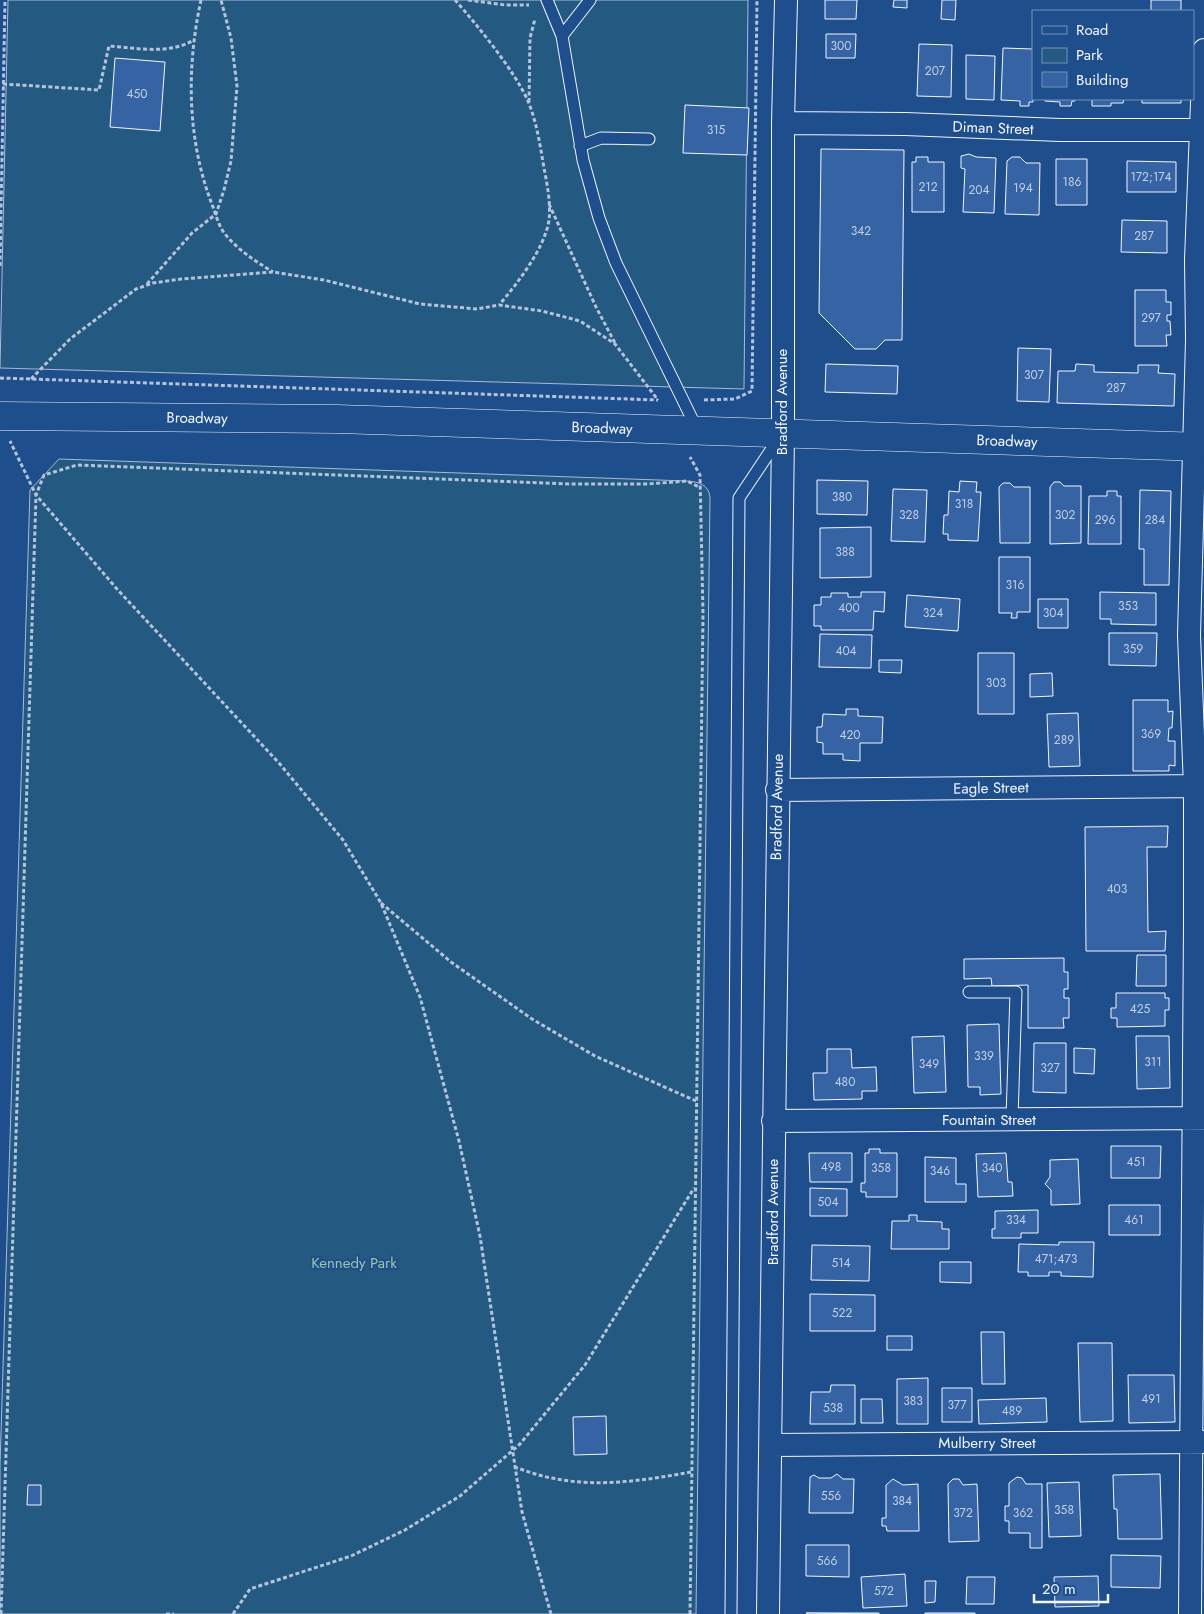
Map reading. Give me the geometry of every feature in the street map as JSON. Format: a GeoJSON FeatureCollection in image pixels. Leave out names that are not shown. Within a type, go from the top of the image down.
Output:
{"type":"FeatureCollection","features":[{"type":"Feature","properties":{"kind":"main road","name":"Broadway"},"geometry":{"type":"LineString","coordinates":[[4,426],[338,419],[1199,447]]}},
{"type":"Feature","properties":{"kind":"street","name":"Bradford Avenue"},"geometry":{"type":"LineString","coordinates":[[768,1614],[783,433],[782,123],[786,0]]}},
{"type":"Feature","properties":{"kind":"street"},"geometry":{"type":"LineString","coordinates":[[1190,1614],[1198,1442],[1200,786],[1189,635],[1199,447],[1204,50]]}},
{"type":"Feature","properties":{"kind":"street","name":"Diman Street"},"geometry":{"type":"LineString","coordinates":[[782,123],[905,124],[1060,130],[1202,130]]}},
{"type":"Feature","properties":{"kind":"street","name":"Eagle Street"},"geometry":{"type":"LineString","coordinates":[[777,790],[1200,786]]}},
{"type":"Feature","properties":{"kind":"street","name":"Fountain Street"},"geometry":{"type":"LineString","coordinates":[[773,1121],[1198,1118]]}},
{"type":"Feature","properties":{"kind":"street","name":"Mulberry Street"},"geometry":{"type":"LineString","coordinates":[[771,1445],[1198,1442]]}},
{"type":"Feature","properties":{"kind":"lane"},"geometry":{"type":"LineString","coordinates":[[547,0],[562,36],[580,146],[599,218],[616,263],[684,400],[687,431]]}},
{"type":"Feature","properties":{"kind":"lane"},"geometry":{"type":"LineString","coordinates":[[562,36],[590,0]]}},
{"type":"Feature","properties":{"kind":"lane"},"geometry":{"type":"LineString","coordinates":[[580,146],[601,138],[649,139]]}},
{"type":"Feature","properties":{"kind":"lane"},"geometry":{"type":"LineString","coordinates":[[731,1614],[739,498],[783,433]]}},
{"type":"Feature","properties":{"kind":"lane"},"geometry":{"type":"LineString","coordinates":[[969,992],[1016,992],[1012,1119]]}},
{"type":"Feature","properties":{"kind":"path"},"geometry":{"type":"LineString","coordinates":[[0,266],[5,0]]}},
{"type":"Feature","properties":{"kind":"path"},"geometry":{"type":"LineString","coordinates":[[201,0],[194,40],[191,88],[193,136],[204,184],[224,233],[250,258],[273,272]]}},
{"type":"Feature","properties":{"kind":"path"},"geometry":{"type":"LineString","coordinates":[[146,285],[192,233],[216,214],[231,161],[237,86],[231,38],[221,0]]}},
{"type":"Feature","properties":{"kind":"path"},"geometry":{"type":"LineString","coordinates":[[455,0],[500,58],[529,104],[538,130],[547,180],[549,221],[536,252],[522,278],[499,305]]}},
{"type":"Feature","properties":{"kind":"path"},"geometry":{"type":"LineString","coordinates":[[468,0],[505,5],[529,5]]}},
{"type":"Feature","properties":{"kind":"path"},"geometry":{"type":"LineString","coordinates":[[0,378],[658,400],[735,400],[752,391],[757,0]]}},
{"type":"Feature","properties":{"kind":"path"},"geometry":{"type":"LineString","coordinates":[[529,104],[530,38],[536,16]]}},
{"type":"Feature","properties":{"kind":"path"},"geometry":{"type":"LineString","coordinates":[[3,84],[99,90],[109,46],[162,50],[185,45],[194,40]]}},
{"type":"Feature","properties":{"kind":"path"},"geometry":{"type":"LineString","coordinates":[[548,203],[591,298],[615,344],[658,400],[687,431],[700,475],[703,614],[690,1614]]}},
{"type":"Feature","properties":{"kind":"path"},"geometry":{"type":"LineString","coordinates":[[32,379],[70,339],[136,289],[146,285],[181,279],[273,272],[324,280],[420,304],[477,308],[499,305],[542,311],[580,321],[615,344]]}},
{"type":"Feature","properties":{"kind":"path"},"geometry":{"type":"LineString","coordinates":[[4,426],[36,496],[117,589],[279,763],[343,840],[381,903],[420,997],[459,1141],[480,1236],[522,1512],[550,1614]]}},
{"type":"Feature","properties":{"kind":"path"},"geometry":{"type":"LineString","coordinates":[[1,1614],[36,496],[44,475],[77,465],[572,484],[648,484],[687,481],[701,488]]}},
{"type":"Feature","properties":{"kind":"path"},"geometry":{"type":"LineString","coordinates":[[381,903],[451,962],[532,1019],[595,1056],[696,1101]]}},
{"type":"Feature","properties":{"kind":"path"},"geometry":{"type":"LineString","coordinates":[[233,1614],[250,1589],[351,1556],[405,1530],[460,1496],[512,1451],[552,1408],[585,1365],[695,1188]]}},
{"type":"Feature","properties":{"kind":"path"},"geometry":{"type":"LineString","coordinates":[[514,1467],[553,1479],[586,1482],[646,1480],[691,1472]]}},
{"type":"Feature","properties":{"kind":"path"},"geometry":{"type":"LineString","coordinates":[[166,1614],[171,1612],[174,1614]]}},
{"type":"Feature","properties":{"kind":"green space"},"geometry":{"type":"Polygon","coordinates":[[[8,0],[748,0],[744,389],[0,368],[8,0]]]}},
{"type":"Feature","properties":{"kind":"green space","name":"Kennedy Park"},"geometry":{"type":"Polygon","coordinates":[[[59,459],[687,481],[699,483],[707,489],[710,497],[696,1614],[0,1614],[0,1465],[30,490],[59,459]]]}},
{"type":"Feature","properties":{"kind":"building"},"geometry":{"type":"Polygon","coordinates":[[[825,0],[857,0],[856,19],[825,19],[825,0]]]}},
{"type":"Feature","properties":{"kind":"building"},"geometry":{"type":"Polygon","coordinates":[[[894,0],[907,0],[907,8],[893,7],[894,0]]]}},
{"type":"Feature","properties":{"kind":"building"},"geometry":{"type":"Polygon","coordinates":[[[942,0],[956,0],[955,20],[941,19],[942,0]]]}},
{"type":"Feature","properties":{"kind":"building"},"geometry":{"type":"Polygon","coordinates":[[[1151,0],[1181,0],[1181,10],[1151,10],[1151,0]]]}},
{"type":"Feature","properties":{"kind":"building"},"geometry":{"type":"Polygon","coordinates":[[[826,34],[856,34],[855,58],[826,58],[826,34]]]}},
{"type":"Feature","properties":{"kind":"building"},"geometry":{"type":"Polygon","coordinates":[[[919,44],[952,45],[951,97],[917,96],[919,44]]]}},
{"type":"Feature","properties":{"kind":"building"},"geometry":{"type":"Polygon","coordinates":[[[1003,48],[1032,49],[1033,102],[1029,102],[1029,106],[1020,106],[1020,101],[1001,100],[1003,48]]]}},
{"type":"Feature","properties":{"kind":"building"},"geometry":{"type":"Polygon","coordinates":[[[966,55],[995,56],[994,100],[966,99],[966,55]]]}},
{"type":"Feature","properties":{"kind":"building"},"geometry":{"type":"Polygon","coordinates":[[[115,58],[165,62],[160,131],[110,127],[115,58]]]}},
{"type":"Feature","properties":{"kind":"building"},"geometry":{"type":"Polygon","coordinates":[[[1075,100],[1072,101],[1071,106],[1060,106],[1060,102],[1045,101],[1075,100]]]}},
{"type":"Feature","properties":{"kind":"building"},"geometry":{"type":"Polygon","coordinates":[[[1092,100],[1124,100],[1123,103],[1111,103],[1111,106],[1092,106],[1092,100]]]}},
{"type":"Feature","properties":{"kind":"building"},"geometry":{"type":"Polygon","coordinates":[[[1142,100],[1181,100],[1181,103],[1142,103],[1142,100]]]}},
{"type":"Feature","properties":{"kind":"building"},"geometry":{"type":"Polygon","coordinates":[[[685,105],[749,108],[747,155],[683,153],[685,105]]]}},
{"type":"Feature","properties":{"kind":"building"},"geometry":{"type":"Polygon","coordinates":[[[821,149],[904,150],[902,340],[885,340],[876,349],[855,349],[819,313],[821,149]]]}},
{"type":"Feature","properties":{"kind":"building"},"geometry":{"type":"Polygon","coordinates":[[[969,154],[976,157],[996,158],[994,213],[963,212],[965,169],[961,168],[961,156],[969,154]]]}},
{"type":"Feature","properties":{"kind":"building"},"geometry":{"type":"Polygon","coordinates":[[[916,157],[928,157],[928,162],[944,162],[944,212],[912,212],[912,162],[916,162],[916,157]]]}},
{"type":"Feature","properties":{"kind":"building"},"geometry":{"type":"Polygon","coordinates":[[[1012,157],[1020,157],[1026,163],[1040,163],[1039,215],[1005,214],[1007,161],[1012,157]]]}},
{"type":"Feature","properties":{"kind":"building"},"geometry":{"type":"Polygon","coordinates":[[[1056,159],[1087,159],[1087,205],[1056,205],[1056,159]]]}},
{"type":"Feature","properties":{"kind":"building"},"geometry":{"type":"Polygon","coordinates":[[[1127,161],[1176,162],[1176,192],[1127,192],[1127,161]]]}},
{"type":"Feature","properties":{"kind":"building"},"geometry":{"type":"Polygon","coordinates":[[[1122,220],[1167,221],[1167,253],[1121,252],[1122,220]]]}},
{"type":"Feature","properties":{"kind":"building"},"geometry":{"type":"Polygon","coordinates":[[[1135,290],[1166,290],[1166,302],[1171,302],[1171,315],[1167,315],[1167,321],[1170,321],[1171,335],[1166,335],[1167,346],[1135,346],[1135,290]]]}},
{"type":"Feature","properties":{"kind":"building"},"geometry":{"type":"Polygon","coordinates":[[[1018,348],[1051,349],[1049,402],[1017,401],[1018,348]]]}},
{"type":"Feature","properties":{"kind":"building"},"geometry":{"type":"Polygon","coordinates":[[[826,364],[898,366],[897,394],[825,392],[826,364]]]}},
{"type":"Feature","properties":{"kind":"building"},"geometry":{"type":"Polygon","coordinates":[[[1076,364],[1094,365],[1094,372],[1138,373],[1138,365],[1159,365],[1158,373],[1175,374],[1174,406],[1057,403],[1058,371],[1075,371],[1076,364]]]}},
{"type":"Feature","properties":{"kind":"building"},"geometry":{"type":"Polygon","coordinates":[[[817,480],[868,481],[867,515],[817,514],[817,480]]]}},
{"type":"Feature","properties":{"kind":"building"},"geometry":{"type":"Polygon","coordinates":[[[960,481],[977,482],[976,492],[981,492],[978,541],[948,540],[948,534],[943,534],[944,515],[948,515],[949,491],[959,492],[960,481]]]}},
{"type":"Feature","properties":{"kind":"building"},"geometry":{"type":"Polygon","coordinates":[[[1054,482],[1060,482],[1064,486],[1081,486],[1081,543],[1050,544],[1050,487],[1054,482]]]}},
{"type":"Feature","properties":{"kind":"building"},"geometry":{"type":"Polygon","coordinates":[[[1003,483],[1010,483],[1014,487],[1030,487],[1030,543],[1000,543],[999,487],[1003,483]]]}},
{"type":"Feature","properties":{"kind":"building"},"geometry":{"type":"Polygon","coordinates":[[[893,489],[927,490],[925,542],[891,541],[893,489]]]}},
{"type":"Feature","properties":{"kind":"building"},"geometry":{"type":"Polygon","coordinates":[[[1140,490],[1171,491],[1169,585],[1144,585],[1144,549],[1139,549],[1140,490]]]}},
{"type":"Feature","properties":{"kind":"building"},"geometry":{"type":"Polygon","coordinates":[[[1107,491],[1117,491],[1117,496],[1121,496],[1121,544],[1088,544],[1089,496],[1107,496],[1107,491]]]}},
{"type":"Feature","properties":{"kind":"building"},"geometry":{"type":"Polygon","coordinates":[[[871,527],[871,577],[820,578],[820,528],[871,527]]]}},
{"type":"Feature","properties":{"kind":"building"},"geometry":{"type":"Polygon","coordinates":[[[999,557],[1030,557],[1030,612],[1017,612],[1017,618],[1011,618],[1012,613],[999,613],[999,557]]]}},
{"type":"Feature","properties":{"kind":"building"},"geometry":{"type":"Polygon","coordinates":[[[861,592],[885,592],[884,612],[874,611],[873,630],[821,630],[821,626],[814,626],[814,605],[821,605],[821,597],[831,597],[831,593],[848,593],[848,597],[861,597],[861,592]]]}},
{"type":"Feature","properties":{"kind":"building"},"geometry":{"type":"Polygon","coordinates":[[[1100,592],[1156,593],[1156,625],[1111,624],[1111,619],[1100,619],[1100,592]]]}},
{"type":"Feature","properties":{"kind":"building"},"geometry":{"type":"Polygon","coordinates":[[[907,595],[960,599],[958,631],[905,627],[907,595]]]}},
{"type":"Feature","properties":{"kind":"building"},"geometry":{"type":"Polygon","coordinates":[[[1038,599],[1068,599],[1068,628],[1038,628],[1038,599]]]}},
{"type":"Feature","properties":{"kind":"building"},"geometry":{"type":"Polygon","coordinates":[[[1109,633],[1157,633],[1156,666],[1109,665],[1109,633]]]}},
{"type":"Feature","properties":{"kind":"building"},"geometry":{"type":"Polygon","coordinates":[[[820,634],[872,635],[871,668],[819,667],[820,634]]]}},
{"type":"Feature","properties":{"kind":"building"},"geometry":{"type":"Polygon","coordinates":[[[978,653],[1014,653],[1014,714],[978,714],[978,653]]]}},
{"type":"Feature","properties":{"kind":"building"},"geometry":{"type":"Polygon","coordinates":[[[879,660],[902,660],[901,673],[879,672],[879,660]]]}},
{"type":"Feature","properties":{"kind":"building"},"geometry":{"type":"Polygon","coordinates":[[[1052,673],[1053,696],[1030,697],[1030,674],[1052,673]]]}},
{"type":"Feature","properties":{"kind":"building"},"geometry":{"type":"Polygon","coordinates":[[[1133,700],[1168,700],[1168,712],[1173,711],[1172,728],[1169,728],[1168,741],[1175,741],[1175,766],[1169,765],[1169,771],[1133,771],[1133,700]]]}},
{"type":"Feature","properties":{"kind":"building"},"geometry":{"type":"Polygon","coordinates":[[[846,709],[858,709],[858,716],[883,717],[882,743],[860,743],[860,761],[843,760],[843,754],[823,754],[823,743],[817,742],[817,727],[822,727],[823,714],[846,715],[846,709]]]}},
{"type":"Feature","properties":{"kind":"building"},"geometry":{"type":"Polygon","coordinates":[[[1078,713],[1080,766],[1049,767],[1047,714],[1078,713]]]}},
{"type":"Feature","properties":{"kind":"building"},"geometry":{"type":"Polygon","coordinates":[[[1168,826],[1167,847],[1147,847],[1148,932],[1166,931],[1165,951],[1086,951],[1085,827],[1168,826]]]}},
{"type":"Feature","properties":{"kind":"building"},"geometry":{"type":"Polygon","coordinates":[[[1137,955],[1166,955],[1166,986],[1136,986],[1137,955]]]}},
{"type":"Feature","properties":{"kind":"building"},"geometry":{"type":"Polygon","coordinates":[[[1064,958],[1064,972],[1068,972],[1068,989],[1064,989],[1064,998],[1069,998],[1069,1018],[1063,1018],[1064,1028],[1028,1028],[1028,985],[992,986],[991,978],[964,979],[964,959],[1064,958]]]}},
{"type":"Feature","properties":{"kind":"building"},"geometry":{"type":"Polygon","coordinates":[[[1116,993],[1165,993],[1165,998],[1169,998],[1169,1010],[1165,1010],[1165,1026],[1117,1027],[1117,1018],[1111,1018],[1111,1008],[1116,1008],[1116,993]]]}},
{"type":"Feature","properties":{"kind":"building"},"geometry":{"type":"Polygon","coordinates":[[[999,1024],[1001,1094],[980,1095],[980,1087],[968,1087],[967,1025],[999,1024]]]}},
{"type":"Feature","properties":{"kind":"building"},"geometry":{"type":"Polygon","coordinates":[[[944,1036],[946,1092],[914,1093],[912,1037],[944,1036]]]}},
{"type":"Feature","properties":{"kind":"building"},"geometry":{"type":"Polygon","coordinates":[[[1136,1036],[1169,1036],[1170,1088],[1137,1089],[1136,1036]]]}},
{"type":"Feature","properties":{"kind":"building"},"geometry":{"type":"Polygon","coordinates":[[[1034,1043],[1066,1043],[1066,1093],[1033,1092],[1034,1043]]]}},
{"type":"Feature","properties":{"kind":"building"},"geometry":{"type":"Polygon","coordinates":[[[1074,1048],[1095,1049],[1094,1074],[1074,1073],[1074,1048]]]}},
{"type":"Feature","properties":{"kind":"building"},"geometry":{"type":"Polygon","coordinates":[[[827,1049],[851,1049],[852,1068],[876,1067],[877,1091],[862,1091],[862,1099],[814,1100],[813,1073],[827,1073],[827,1049]]]}},
{"type":"Feature","properties":{"kind":"building"},"geometry":{"type":"Polygon","coordinates":[[[1111,1146],[1161,1146],[1160,1178],[1111,1178],[1111,1146]]]}},
{"type":"Feature","properties":{"kind":"building"},"geometry":{"type":"Polygon","coordinates":[[[869,1149],[880,1149],[880,1153],[897,1153],[897,1197],[866,1197],[866,1192],[861,1192],[861,1183],[865,1183],[865,1153],[869,1153],[869,1149]]]}},
{"type":"Feature","properties":{"kind":"building"},"geometry":{"type":"Polygon","coordinates":[[[809,1153],[852,1153],[852,1182],[810,1182],[809,1153]]]}},
{"type":"Feature","properties":{"kind":"building"},"geometry":{"type":"Polygon","coordinates":[[[1006,1153],[1008,1182],[1012,1182],[1013,1196],[978,1197],[976,1154],[1006,1153]]]}},
{"type":"Feature","properties":{"kind":"building"},"geometry":{"type":"Polygon","coordinates":[[[925,1157],[956,1158],[956,1184],[966,1184],[966,1202],[925,1202],[925,1157]]]}},
{"type":"Feature","properties":{"kind":"building"},"geometry":{"type":"Polygon","coordinates":[[[1078,1159],[1080,1204],[1051,1205],[1051,1190],[1045,1184],[1050,1177],[1050,1160],[1078,1159]]]}},
{"type":"Feature","properties":{"kind":"building"},"geometry":{"type":"Polygon","coordinates":[[[810,1188],[847,1189],[847,1216],[810,1216],[810,1188]]]}},
{"type":"Feature","properties":{"kind":"building"},"geometry":{"type":"Polygon","coordinates":[[[1109,1205],[1160,1205],[1160,1235],[1109,1235],[1109,1205]]]}},
{"type":"Feature","properties":{"kind":"building"},"geometry":{"type":"Polygon","coordinates":[[[1038,1210],[1038,1233],[1021,1233],[1021,1238],[992,1238],[992,1229],[995,1229],[995,1211],[1038,1210]]]}},
{"type":"Feature","properties":{"kind":"building"},"geometry":{"type":"Polygon","coordinates":[[[909,1215],[917,1215],[917,1221],[942,1222],[942,1229],[949,1229],[949,1249],[891,1249],[892,1221],[909,1221],[909,1215]]]}},
{"type":"Feature","properties":{"kind":"building"},"geometry":{"type":"Polygon","coordinates":[[[1059,1242],[1094,1242],[1093,1277],[1061,1276],[1061,1272],[1049,1272],[1049,1276],[1028,1276],[1028,1272],[1018,1272],[1019,1244],[1059,1245],[1059,1242]]]}},
{"type":"Feature","properties":{"kind":"building"},"geometry":{"type":"Polygon","coordinates":[[[812,1245],[870,1246],[869,1281],[811,1280],[812,1245]]]}},
{"type":"Feature","properties":{"kind":"building"},"geometry":{"type":"Polygon","coordinates":[[[940,1262],[971,1262],[971,1283],[940,1282],[940,1262]]]}},
{"type":"Feature","properties":{"kind":"building"},"geometry":{"type":"Polygon","coordinates":[[[810,1294],[875,1295],[875,1331],[810,1331],[810,1294]]]}},
{"type":"Feature","properties":{"kind":"building"},"geometry":{"type":"Polygon","coordinates":[[[981,1332],[1004,1332],[1005,1384],[982,1384],[981,1332]]]}},
{"type":"Feature","properties":{"kind":"building"},"geometry":{"type":"Polygon","coordinates":[[[887,1336],[912,1336],[912,1350],[887,1350],[887,1336]]]}},
{"type":"Feature","properties":{"kind":"building"},"geometry":{"type":"Polygon","coordinates":[[[1078,1343],[1112,1343],[1113,1421],[1080,1422],[1078,1343]]]}},
{"type":"Feature","properties":{"kind":"building"},"geometry":{"type":"Polygon","coordinates":[[[1128,1375],[1174,1375],[1175,1422],[1129,1423],[1128,1375]]]}},
{"type":"Feature","properties":{"kind":"building"},"geometry":{"type":"Polygon","coordinates":[[[928,1378],[928,1424],[897,1424],[897,1379],[928,1378]]]}},
{"type":"Feature","properties":{"kind":"building"},"geometry":{"type":"Polygon","coordinates":[[[831,1385],[855,1385],[855,1424],[810,1424],[811,1392],[830,1392],[831,1385]]]}},
{"type":"Feature","properties":{"kind":"building"},"geometry":{"type":"Polygon","coordinates":[[[942,1388],[972,1388],[972,1422],[942,1422],[942,1388]]]}},
{"type":"Feature","properties":{"kind":"building"},"geometry":{"type":"Polygon","coordinates":[[[1046,1398],[1047,1422],[979,1424],[978,1400],[1046,1398]]]}},
{"type":"Feature","properties":{"kind":"building"},"geometry":{"type":"Polygon","coordinates":[[[861,1399],[882,1399],[883,1423],[861,1423],[861,1399]]]}},
{"type":"Feature","properties":{"kind":"building"},"geometry":{"type":"Polygon","coordinates":[[[606,1416],[607,1454],[574,1455],[573,1417],[606,1416]]]}},
{"type":"Feature","properties":{"kind":"building"},"geometry":{"type":"Polygon","coordinates":[[[837,1474],[843,1479],[854,1479],[853,1513],[809,1513],[810,1477],[814,1475],[819,1478],[831,1478],[837,1474]]]}},
{"type":"Feature","properties":{"kind":"building"},"geometry":{"type":"Polygon","coordinates":[[[1160,1474],[1162,1539],[1118,1539],[1117,1509],[1114,1509],[1113,1475],[1160,1474]]]}},
{"type":"Feature","properties":{"kind":"building"},"geometry":{"type":"Polygon","coordinates":[[[1017,1477],[1022,1478],[1026,1484],[1042,1484],[1042,1548],[1030,1548],[1030,1533],[1009,1533],[1009,1521],[1005,1521],[1005,1506],[1009,1506],[1009,1483],[1017,1477]]]}},
{"type":"Feature","properties":{"kind":"building"},"geometry":{"type":"Polygon","coordinates":[[[893,1479],[903,1485],[918,1484],[919,1531],[887,1531],[886,1526],[882,1526],[882,1518],[886,1518],[886,1485],[893,1479]]]}},
{"type":"Feature","properties":{"kind":"building"},"geometry":{"type":"Polygon","coordinates":[[[953,1479],[959,1479],[963,1485],[977,1484],[979,1541],[949,1542],[948,1484],[953,1479]]]}},
{"type":"Feature","properties":{"kind":"building"},"geometry":{"type":"Polygon","coordinates":[[[1079,1482],[1081,1536],[1049,1537],[1047,1483],[1079,1482]]]}},
{"type":"Feature","properties":{"kind":"building"},"geometry":{"type":"Polygon","coordinates":[[[28,1485],[41,1485],[41,1505],[27,1505],[28,1485]]]}},
{"type":"Feature","properties":{"kind":"building"},"geometry":{"type":"Polygon","coordinates":[[[806,1545],[849,1545],[849,1577],[806,1576],[806,1545]]]}},
{"type":"Feature","properties":{"kind":"building"},"geometry":{"type":"Polygon","coordinates":[[[1111,1555],[1161,1556],[1160,1588],[1111,1587],[1111,1555]]]}},
{"type":"Feature","properties":{"kind":"building"},"geometry":{"type":"Polygon","coordinates":[[[905,1574],[907,1606],[863,1608],[861,1577],[905,1574]]]}},
{"type":"Feature","properties":{"kind":"building"},"geometry":{"type":"Polygon","coordinates":[[[1098,1576],[1099,1606],[1055,1607],[1054,1577],[1098,1576]]]}},
{"type":"Feature","properties":{"kind":"building"},"geometry":{"type":"Polygon","coordinates":[[[967,1577],[995,1577],[994,1604],[966,1604],[967,1577]]]}},
{"type":"Feature","properties":{"kind":"building"},"geometry":{"type":"Polygon","coordinates":[[[925,1581],[936,1581],[935,1602],[925,1603],[925,1581]]]}},
{"type":"Feature","properties":{"kind":"building"},"geometry":{"type":"Polygon","coordinates":[[[806,1613],[879,1613],[879,1614],[806,1613]]]}},
{"type":"Feature","properties":{"kind":"building"},"geometry":{"type":"Polygon","coordinates":[[[975,1613],[975,1614],[925,1614],[975,1613]]]}}]}
